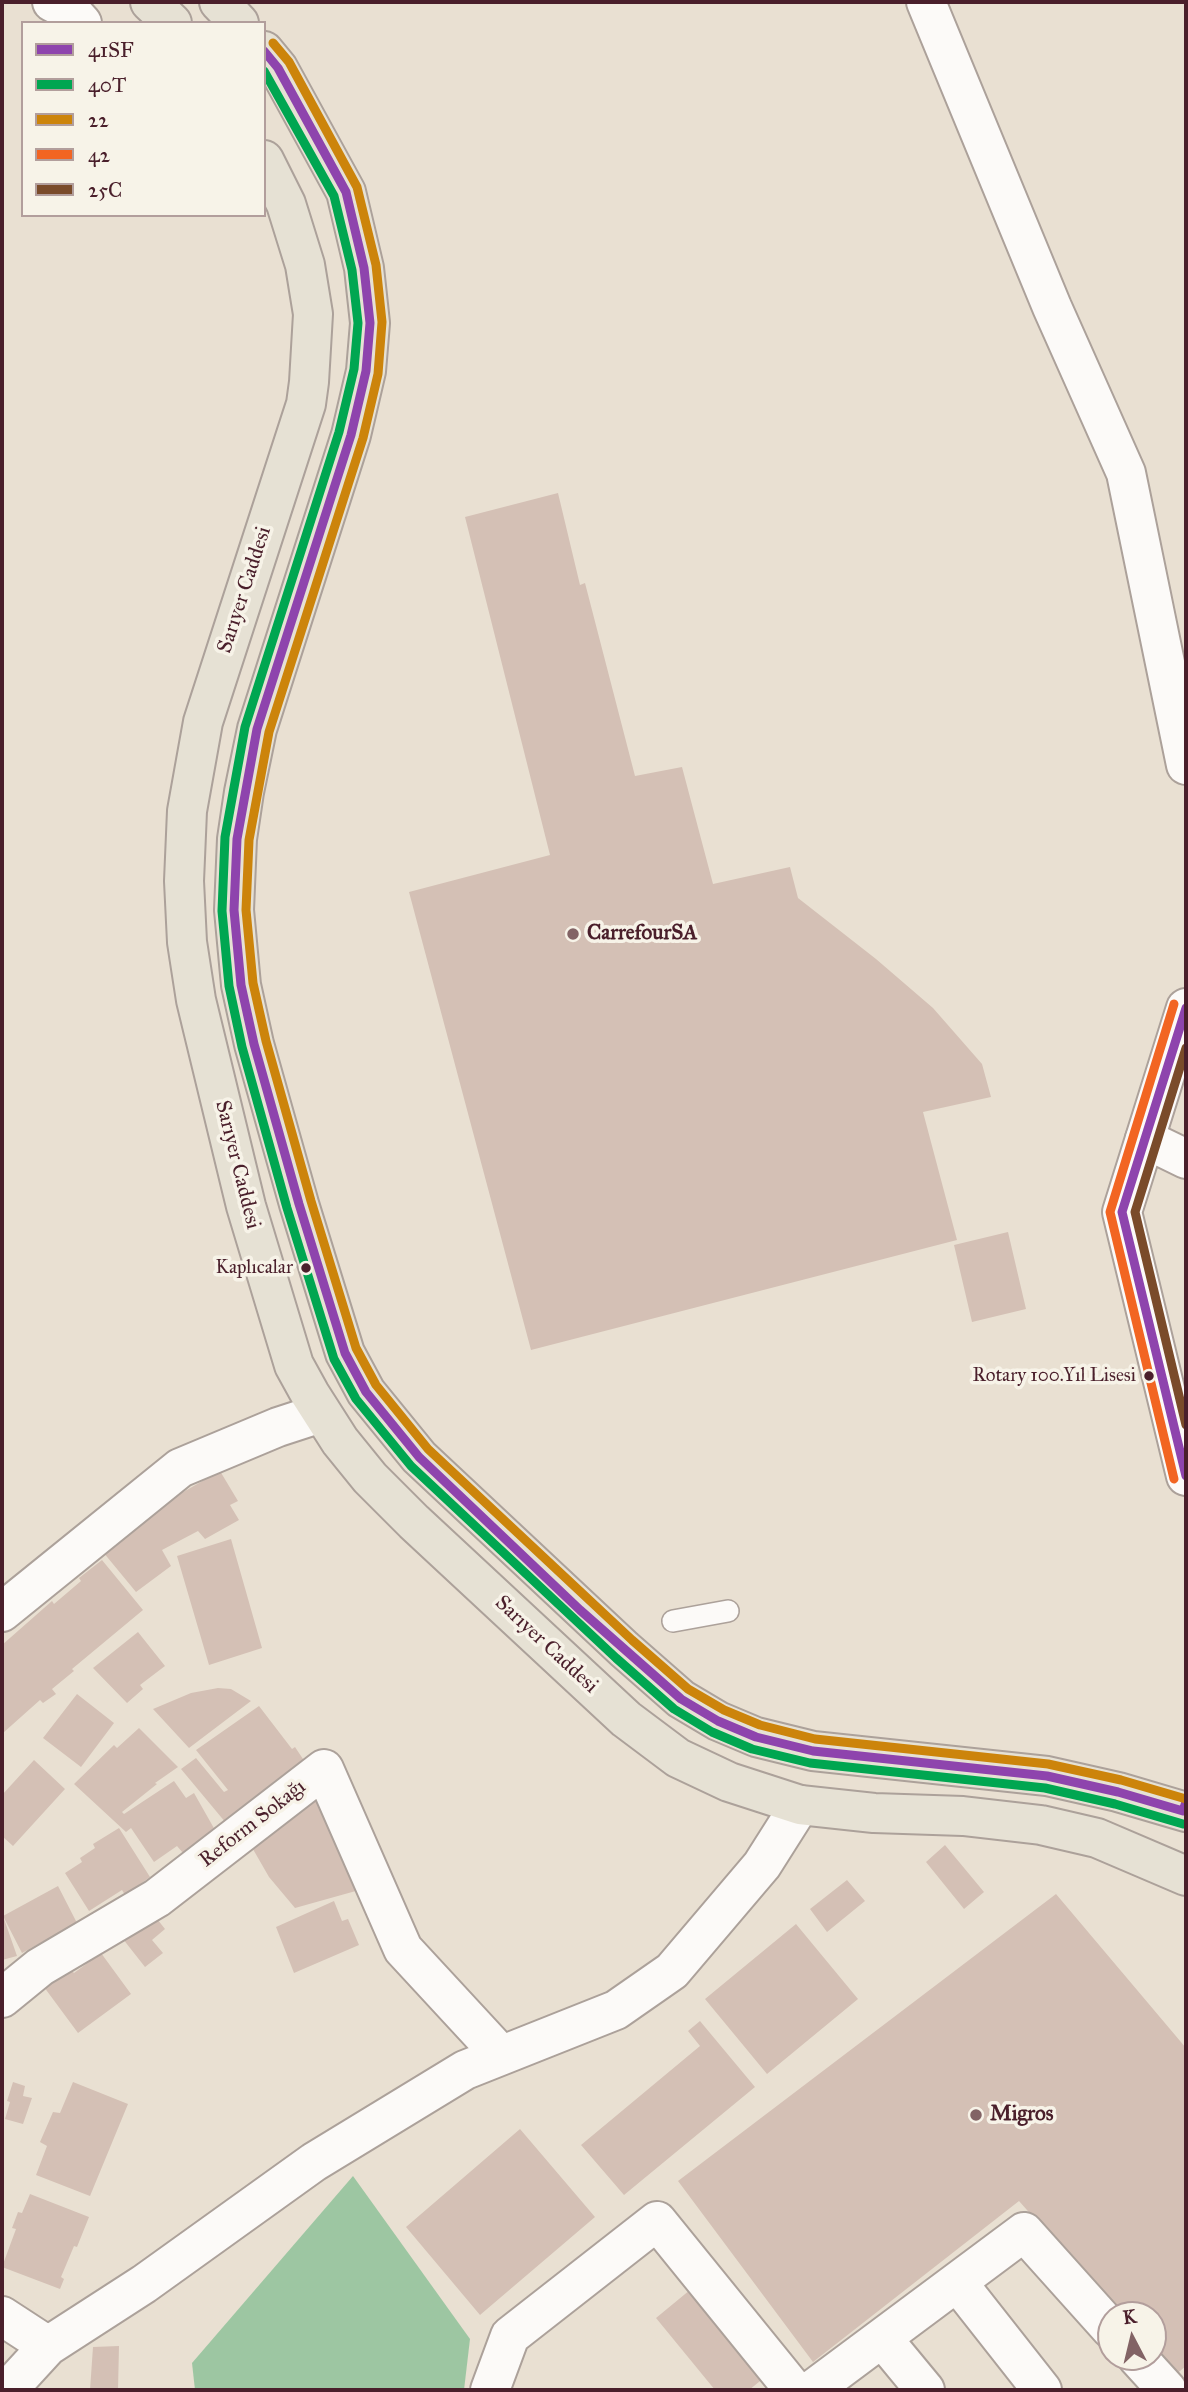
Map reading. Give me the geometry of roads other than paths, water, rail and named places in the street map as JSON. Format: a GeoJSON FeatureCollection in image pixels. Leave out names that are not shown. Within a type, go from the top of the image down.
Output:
{"type":"FeatureCollection","features":[{"type":"Feature","properties":{"kind":"main road"},"geometry":{"type":"LineString","coordinates":[[150,2],[170,21]]}},
{"type":"Feature","properties":{"kind":"main road"},"geometry":{"type":"LineString","coordinates":[[219,2],[237,21]]}},
{"type":"Feature","properties":{"kind":"main road"},"geometry":{"type":"LineString","coordinates":[[266,53],[278,68],[346,192],[363,268],[370,323],[366,372],[351,435],[257,729],[237,839],[234,910],[241,985],[254,1044],[345,1353],[366,1392],[419,1457],[580,1610],[681,1699],[718,1721],[756,1737],[813,1751],[1047,1776],[1185,1811]]}},
{"type":"Feature","properties":{"kind":"main road","name":"Sarıyer Caddesi"},"geometry":{"type":"LineString","coordinates":[[266,164],[286,204],[305,265],[313,314],[309,382],[306,404],[202,722],[187,811],[184,881],[187,942],[196,1000],[246,1206],[294,1365],[321,1413],[370,1478],[626,1719],[678,1758],[729,1782],[800,1805],[874,1813],[963,1816],[1041,1825],[1097,1838],[1186,1876]]}},
{"type":"Feature","properties":{"kind":"main road"},"geometry":{"type":"LineString","coordinates":[[321,1413],[366,1392]]}},
{"type":"Feature","properties":{"kind":"main road"},"geometry":{"type":"LineString","coordinates":[[800,1805],[813,1751]]}},
{"type":"Feature","properties":{"kind":"street"},"geometry":{"type":"LineString","coordinates":[[52,2],[72,12],[80,21]]}},
{"type":"Feature","properties":{"kind":"street"},"geometry":{"type":"LineString","coordinates":[[937,6],[1052,307],[1126,473],[1186,765]]}},
{"type":"Feature","properties":{"kind":"street"},"geometry":{"type":"LineString","coordinates":[[1186,1008],[1122,1213],[1186,1476]]}},
{"type":"Feature","properties":{"kind":"street"},"geometry":{"type":"LineString","coordinates":[[1145,1139],[1186,1159]]}},
{"type":"Feature","properties":{"kind":"street"},"geometry":{"type":"LineString","coordinates":[[2,1612],[180,1468],[278,1427],[321,1413]]}},
{"type":"Feature","properties":{"kind":"street","name":"Reform Sokağı"},"geometry":{"type":"LineString","coordinates":[[2,1998],[40,1967],[157,1898],[324,1769],[403,1949],[501,2055]]}},
{"type":"Feature","properties":{"kind":"street"},"geometry":{"type":"LineString","coordinates":[[12,2390],[14,2384],[48,2346],[144,2284],[314,2162],[465,2070],[616,2010],[672,1971],[762,1865],[800,1805]]}},
{"type":"Feature","properties":{"kind":"street"},"geometry":{"type":"LineString","coordinates":[[489,2390],[510,2336],[657,2221],[794,2390]]}},
{"type":"Feature","properties":{"kind":"street"},"geometry":{"type":"LineString","coordinates":[[812,2390],[1024,2232],[1097,2313]]}},
{"type":"Feature","properties":{"kind":"street"},"geometry":{"type":"LineString","coordinates":[[957,2282],[1042,2390]]}},
{"type":"Feature","properties":{"kind":"street"},"geometry":{"type":"LineString","coordinates":[[2,2316],[48,2346]]}},
{"type":"Feature","properties":{"kind":"street"},"geometry":{"type":"LineString","coordinates":[[882,2338],[925,2390]]}},
{"type":"Feature","properties":{"kind":"street"},"geometry":{"type":"LineString","coordinates":[[1150,2371],[1167,2390]]}},
{"type":"Feature","properties":{"kind":"lane"},"geometry":{"type":"LineString","coordinates":[[673,1621],[728,1611]]}},
{"type":"Feature","properties":{"kind":"place","name":"CarrefourSA"},"geometry":{"type":"Point","coordinates":[573,934]}},
{"type":"Feature","properties":{"kind":"place","name":"Kaplıcalar"},"geometry":{"type":"Point","coordinates":[306,1268]}},
{"type":"Feature","properties":{"kind":"place","name":"Rotary 100.Yıl Lisesi"},"geometry":{"type":"Point","coordinates":[1149,1376]}},
{"type":"Feature","properties":{"kind":"place","name":"Migros"},"geometry":{"type":"Point","coordinates":[976,2115]}}]}
